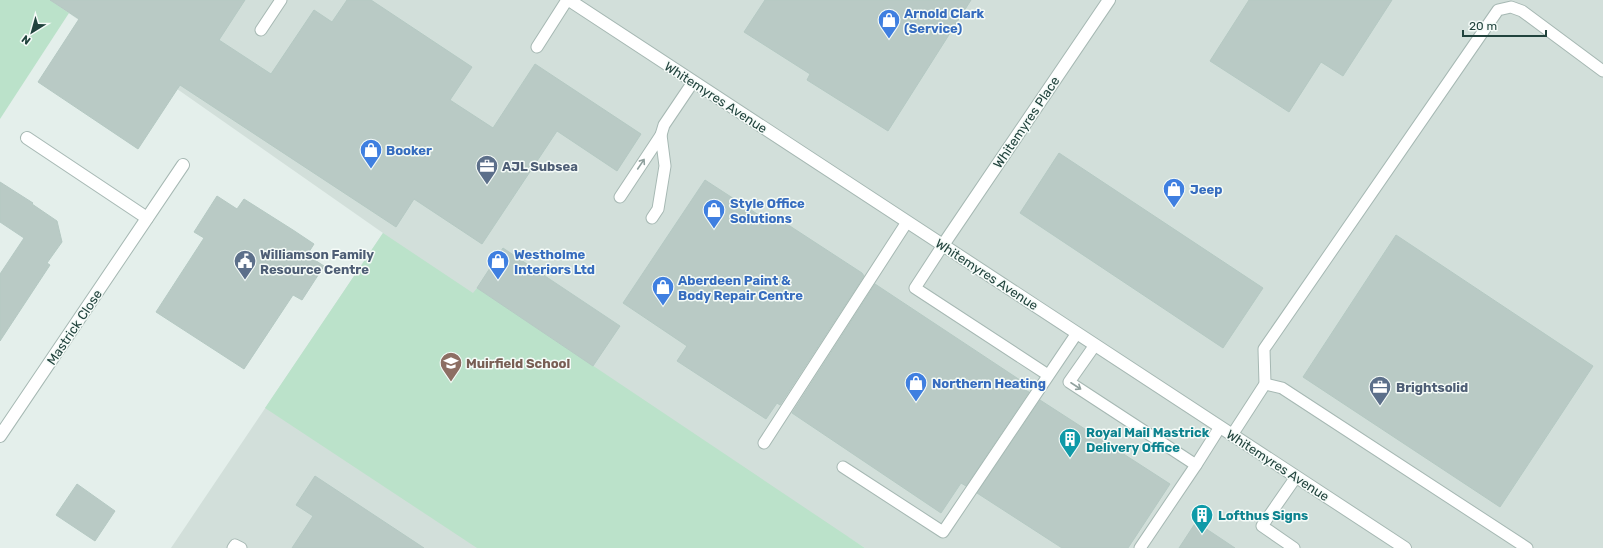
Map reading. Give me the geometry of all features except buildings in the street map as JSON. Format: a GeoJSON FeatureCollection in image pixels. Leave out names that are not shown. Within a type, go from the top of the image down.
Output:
{"type":"FeatureCollection","features":[{"type":"Feature","properties":{"kind":"street","name":"Whitemyres Avenue"},"geometry":{"type":"LineString","coordinates":[[568,0],[1405,548]]}},
{"type":"Feature","properties":{"kind":"street","name":"Whitemyres Place"},"geometry":{"type":"LineString","coordinates":[[943,245],[1109,0]]}},
{"type":"Feature","properties":{"kind":"street"},"geometry":{"type":"LineString","coordinates":[[27,138],[146,218]]}},
{"type":"Feature","properties":{"kind":"street","name":"Mastrick Close"},"geometry":{"type":"LineString","coordinates":[[0,436],[183,165]]}},
{"type":"Feature","properties":{"kind":"lane"},"geometry":{"type":"LineString","coordinates":[[261,30],[281,0]]}},
{"type":"Feature","properties":{"kind":"lane"},"geometry":{"type":"LineString","coordinates":[[537,47],[568,0]]}},
{"type":"Feature","properties":{"kind":"lane"},"geometry":{"type":"LineString","coordinates":[[1232,434],[1265,384],[1264,349],[1498,10],[1511,7],[1522,11],[1603,71]]}},
{"type":"Feature","properties":{"kind":"lane"},"geometry":{"type":"LineString","coordinates":[[620,197],[661,135],[664,125],[693,82]]}},
{"type":"Feature","properties":{"kind":"lane"},"geometry":{"type":"LineString","coordinates":[[652,218],[658,209],[665,166],[661,135]]}},
{"type":"Feature","properties":{"kind":"lane"},"geometry":{"type":"LineString","coordinates":[[764,443],[907,222]]}},
{"type":"Feature","properties":{"kind":"lane"},"geometry":{"type":"LineString","coordinates":[[943,245],[914,288],[1048,375]]}},
{"type":"Feature","properties":{"kind":"lane"},"geometry":{"type":"LineString","coordinates":[[843,467],[943,532],[1077,333]]}},
{"type":"Feature","properties":{"kind":"lane"},"geometry":{"type":"LineString","coordinates":[[1095,345],[1070,382],[1196,465]]}},
{"type":"Feature","properties":{"kind":"lane"},"geometry":{"type":"LineString","coordinates":[[1265,384],[1282,388],[1527,548]]}},
{"type":"Feature","properties":{"kind":"lane"},"geometry":{"type":"LineString","coordinates":[[1140,548],[1220,427]]}},
{"type":"Feature","properties":{"kind":"lane"},"geometry":{"type":"LineString","coordinates":[[1294,548],[1262,526],[1296,477]]}},
{"type":"Feature","properties":{"kind":"lane"},"geometry":{"type":"LineString","coordinates":[[233,548],[235,545],[240,548]]}},
{"type":"Feature","properties":{"kind":"shaded area"},"geometry":{"type":"Polygon","coordinates":[[[50,0],[1603,0],[1603,548],[865,548],[848,537],[841,548],[171,548],[383,233],[50,0]]]}},
{"type":"Feature","properties":{"kind":"green space"},"geometry":{"type":"Polygon","coordinates":[[[0,0],[50,0],[69,13],[0,119],[0,0]]]}},
{"type":"Feature","properties":{"kind":"green space","name":"Muirfield School"},"geometry":{"type":"Polygon","coordinates":[[[383,233],[473,293],[477,288],[865,548],[477,548],[265,408],[383,233]]]}},
{"type":"Feature","properties":{"kind":"place","name":"Arnold Clark (Service)"},"geometry":{"type":"Point","coordinates":[889,40]}},
{"type":"Feature","properties":{"kind":"place","name":"Booker"},"geometry":{"type":"Point","coordinates":[371,170]}},
{"type":"Feature","properties":{"kind":"place","name":"AJL Subsea"},"geometry":{"type":"Point","coordinates":[487,186]}},
{"type":"Feature","properties":{"kind":"place","name":"Jeep"},"geometry":{"type":"Point","coordinates":[1174,208]}},
{"type":"Feature","properties":{"kind":"place","name":"Style Office Solutions"},"geometry":{"type":"Point","coordinates":[714,230]}},
{"type":"Feature","properties":{"kind":"place","name":"Williamson Family Resource Centre"},"geometry":{"type":"Point","coordinates":[245,280]}},
{"type":"Feature","properties":{"kind":"place","name":"Westholme Interiors Ltd"},"geometry":{"type":"Point","coordinates":[498,280]}},
{"type":"Feature","properties":{"kind":"place","name":"Aberdeen Paint & Body Repair Centre"},"geometry":{"type":"Point","coordinates":[663,306]}},
{"type":"Feature","properties":{"kind":"place","name":"Muirfield School"},"geometry":{"type":"Point","coordinates":[451,382]}},
{"type":"Feature","properties":{"kind":"place","name":"Northern Heating"},"geometry":{"type":"Point","coordinates":[916,402]}},
{"type":"Feature","properties":{"kind":"place","name":"Brightsolid"},"geometry":{"type":"Point","coordinates":[1380,406]}},
{"type":"Feature","properties":{"kind":"place","name":"Royal Mail Mastrick Delivery Office"},"geometry":{"type":"Point","coordinates":[1070,458]}},
{"type":"Feature","properties":{"kind":"place","name":"Lofthus Signs"},"geometry":{"type":"Point","coordinates":[1202,534]}}]}
